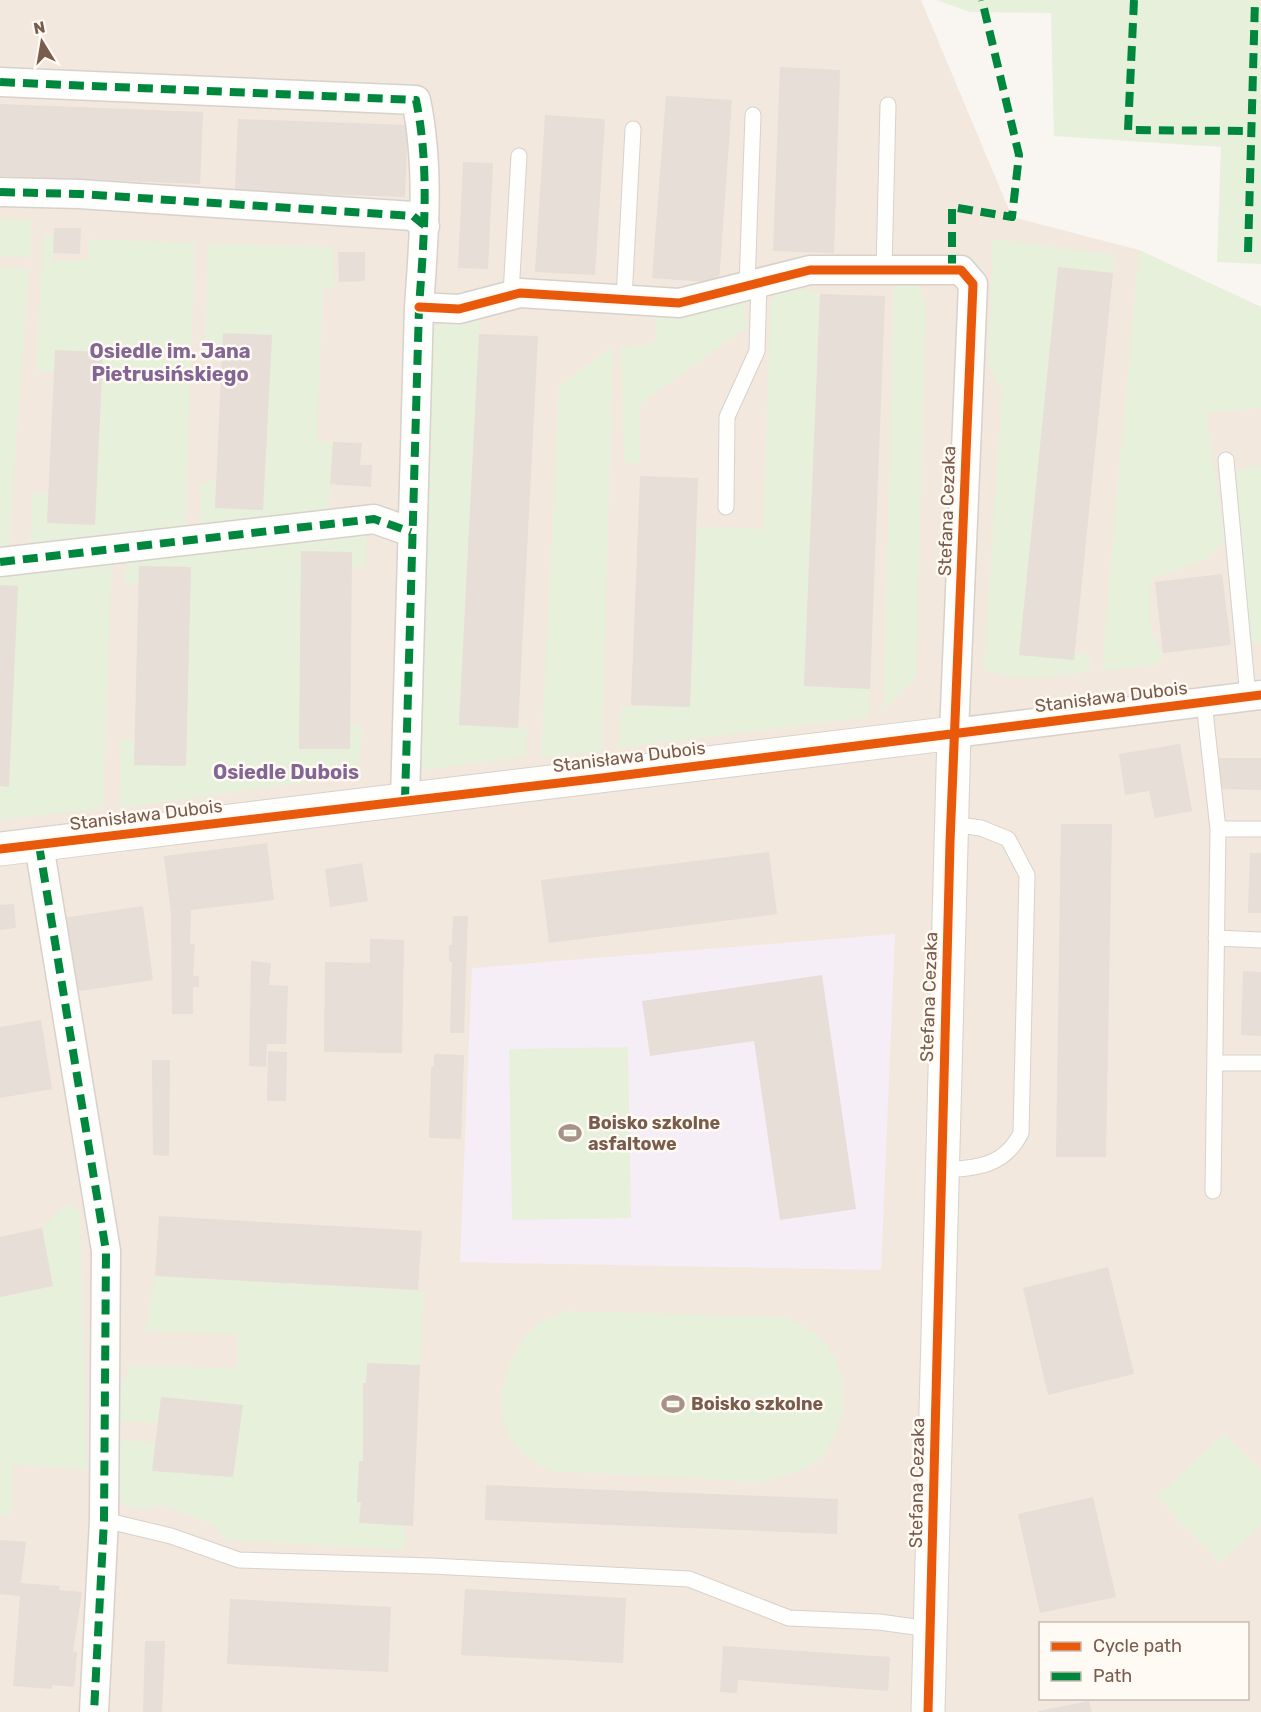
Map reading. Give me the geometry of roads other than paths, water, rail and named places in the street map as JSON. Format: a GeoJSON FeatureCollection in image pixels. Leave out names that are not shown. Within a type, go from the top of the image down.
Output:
{"type":"FeatureCollection","features":[{"type":"Feature","properties":{"kind":"street"},"geometry":{"type":"LineString","coordinates":[[0,82],[416,100],[423,130],[424,226],[418,307],[405,800]]}},
{"type":"Feature","properties":{"kind":"street"},"geometry":{"type":"LineString","coordinates":[[0,192],[79,194],[413,216],[424,226]]}},
{"type":"Feature","properties":{"kind":"street"},"geometry":{"type":"LineString","coordinates":[[418,307],[459,309],[511,294],[679,303],[810,270],[884,270]]}},
{"type":"Feature","properties":{"kind":"street","name":"Stefana Cezaka"},"geometry":{"type":"LineString","coordinates":[[884,270],[961,270],[973,284],[951,824],[928,1712]]}},
{"type":"Feature","properties":{"kind":"street"},"geometry":{"type":"LineString","coordinates":[[0,562],[374,519],[411,532]]}},
{"type":"Feature","properties":{"kind":"street","name":"Stanisława Dubois"},"geometry":{"type":"LineString","coordinates":[[0,849],[1255,696]]}},
{"type":"Feature","properties":{"kind":"street"},"geometry":{"type":"LineString","coordinates":[[39,844],[106,1251],[104,1520],[94,1712]]}},
{"type":"Feature","properties":{"kind":"lane"},"geometry":{"type":"LineString","coordinates":[[884,270],[888,105]]}},
{"type":"Feature","properties":{"kind":"lane"},"geometry":{"type":"LineString","coordinates":[[726,507],[727,417],[757,351],[753,284],[753,114]]}},
{"type":"Feature","properties":{"kind":"lane"},"geometry":{"type":"LineString","coordinates":[[624,299],[633,129]]}},
{"type":"Feature","properties":{"kind":"lane"},"geometry":{"type":"LineString","coordinates":[[511,294],[519,156]]}},
{"type":"Feature","properties":{"kind":"lane"},"geometry":{"type":"LineString","coordinates":[[1226,460],[1255,696]]}},
{"type":"Feature","properties":{"kind":"lane"},"geometry":{"type":"LineString","coordinates":[[1204,702],[1218,829],[1213,1191]]}},
{"type":"Feature","properties":{"kind":"lane"},"geometry":{"type":"LineString","coordinates":[[941,1170],[974,1168],[996,1160],[1013,1149],[1021,1133],[1027,875],[1008,839],[981,828],[951,824]]}},
{"type":"Feature","properties":{"kind":"lane"},"geometry":{"type":"LineString","coordinates":[[1218,829],[1261,829]]}},
{"type":"Feature","properties":{"kind":"lane"},"geometry":{"type":"LineString","coordinates":[[1216,938],[1261,940]]}},
{"type":"Feature","properties":{"kind":"lane"},"geometry":{"type":"LineString","coordinates":[[1215,1063],[1261,1064]]}},
{"type":"Feature","properties":{"kind":"lane"},"geometry":{"type":"LineString","coordinates":[[104,1520],[171,1536],[239,1560],[430,1566],[689,1579],[789,1618],[879,1622],[930,1629]]}},
{"type":"Feature","properties":{"kind":"place","name":"Boisko szkolne asfaltowe"},"geometry":{"type":"Point","coordinates":[570,1133]}},
{"type":"Feature","properties":{"kind":"place","name":"Boisko szkolne"},"geometry":{"type":"Point","coordinates":[673,1404]}},
{"type":"Feature","properties":{"kind":"district","name":"Osiedle im. Jana Pietrusińskiego"},"geometry":{"type":"Point","coordinates":[170,362]}},
{"type":"Feature","properties":{"kind":"district","name":"Osiedle Dubois"},"geometry":{"type":"Point","coordinates":[286,772]}}]}
